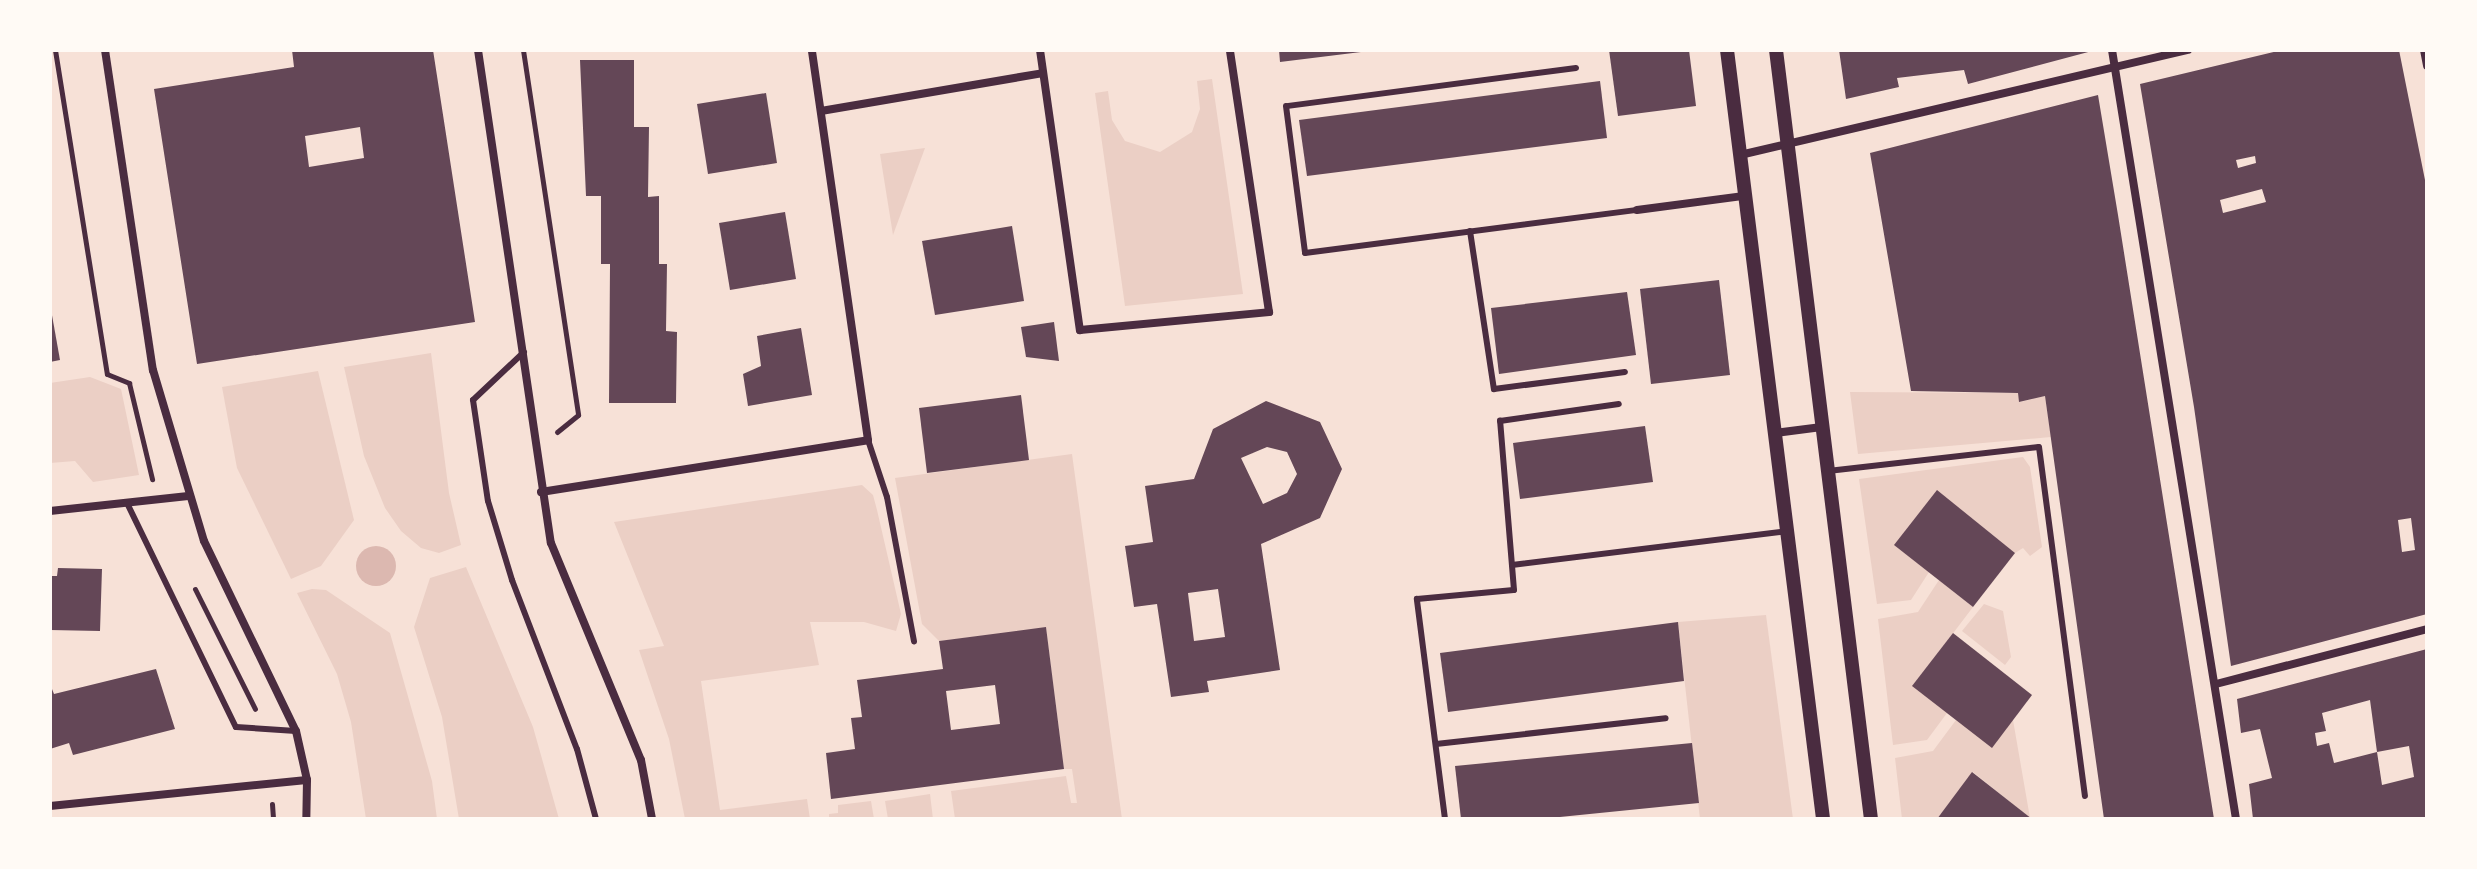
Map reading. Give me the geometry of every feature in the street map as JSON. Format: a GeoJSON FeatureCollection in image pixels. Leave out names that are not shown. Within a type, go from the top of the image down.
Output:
{"type":"FeatureCollection","features":[{"type":"Feature","properties":{"kind":"street"},"geometry":{"type":"LineString","coordinates":[[105,50],[153,370],[188,496],[296,731],[307,780],[306,819]]}},
{"type":"Feature","properties":{"kind":"street"},"geometry":{"type":"LineString","coordinates":[[478,50],[524,352],[541,492],[551,543],[641,760],[652,819]]}},
{"type":"Feature","properties":{"kind":"street"},"geometry":{"type":"LineString","coordinates":[[541,492],[868,440],[812,50]]}},
{"type":"Feature","properties":{"kind":"street"},"geometry":{"type":"LineString","coordinates":[[1040,50],[1080,330],[1269,312],[1230,50]]}},
{"type":"Feature","properties":{"kind":"street"},"geometry":{"type":"LineString","coordinates":[[1727,50],[1823,819]]}},
{"type":"Feature","properties":{"kind":"street"},"geometry":{"type":"LineString","coordinates":[[1776,50],[1871,819]]}},
{"type":"Feature","properties":{"kind":"street"},"geometry":{"type":"LineString","coordinates":[[2112,50],[2236,819]]}},
{"type":"Feature","properties":{"kind":"street"},"geometry":{"type":"LineString","coordinates":[[1740,155],[2188,50]]}},
{"type":"Feature","properties":{"kind":"street"},"geometry":{"type":"LineString","coordinates":[[2424,50],[2427,66]]}},
{"type":"Feature","properties":{"kind":"street"},"geometry":{"type":"LineString","coordinates":[[821,111],[1043,73]]}},
{"type":"Feature","properties":{"kind":"street"},"geometry":{"type":"LineString","coordinates":[[1637,210],[1744,196]]}},
{"type":"Feature","properties":{"kind":"street"},"geometry":{"type":"LineString","coordinates":[[1775,433],[1822,427]]}},
{"type":"Feature","properties":{"kind":"street"},"geometry":{"type":"LineString","coordinates":[[50,511],[188,496]]}},
{"type":"Feature","properties":{"kind":"street"},"geometry":{"type":"LineString","coordinates":[[2216,684],[2427,629]]}},
{"type":"Feature","properties":{"kind":"street"},"geometry":{"type":"LineString","coordinates":[[50,806],[307,780]]}},
{"type":"Feature","properties":{"kind":"lane"},"geometry":{"type":"LineString","coordinates":[[1576,68],[1286,106],[1305,253],[1637,210]]}},
{"type":"Feature","properties":{"kind":"lane"},"geometry":{"type":"LineString","coordinates":[[1470,231],[1494,389],[1625,372]]}},
{"type":"Feature","properties":{"kind":"lane"},"geometry":{"type":"LineString","coordinates":[[524,352],[473,400],[488,501],[512,580],[577,749],[596,819]]}},
{"type":"Feature","properties":{"kind":"lane"},"geometry":{"type":"LineString","coordinates":[[1445,819],[1417,599],[1514,590],[1500,421],[1619,404]]}},
{"type":"Feature","properties":{"kind":"lane"},"geometry":{"type":"LineString","coordinates":[[868,440],[887,497],[914,641]]}},
{"type":"Feature","properties":{"kind":"lane"},"geometry":{"type":"LineString","coordinates":[[1828,471],[2039,447],[2085,796]]}},
{"type":"Feature","properties":{"kind":"lane"},"geometry":{"type":"LineString","coordinates":[[127,503],[236,727],[296,731]]}},
{"type":"Feature","properties":{"kind":"lane"},"geometry":{"type":"LineString","coordinates":[[1512,565],[1787,531]]}},
{"type":"Feature","properties":{"kind":"lane"},"geometry":{"type":"LineString","coordinates":[[1436,744],[1666,718]]}},
{"type":"Feature","properties":{"kind":"path"},"geometry":{"type":"LineString","coordinates":[[523,50],[578,415],[553,436]]}},
{"type":"Feature","properties":{"kind":"shaded area"},"geometry":{"type":"Polygon","coordinates":[[[1212,79],[1243,294],[1125,306],[1095,93],[1108,91],[1112,120],[1125,141],[1160,152],[1192,132],[1200,109],[1197,81],[1212,79]]]}},
{"type":"Feature","properties":{"kind":"shaded area"},"geometry":{"type":"Polygon","coordinates":[[[925,148],[893,235],[880,154],[925,148]]]}},
{"type":"Feature","properties":{"kind":"shaded area"},"geometry":{"type":"Polygon","coordinates":[[[431,353],[449,493],[461,545],[439,553],[421,548],[401,531],[385,508],[364,456],[344,367],[431,353]]]}},
{"type":"Feature","properties":{"kind":"shaded area"},"geometry":{"type":"Polygon","coordinates":[[[318,371],[354,520],[321,566],[291,579],[237,468],[222,387],[318,371]]]}},
{"type":"Feature","properties":{"kind":"shaded area"},"geometry":{"type":"Polygon","coordinates":[[[90,377],[121,389],[139,475],[93,482],[75,461],[50,463],[50,383],[90,377]]]}},
{"type":"Feature","properties":{"kind":"shaded area"},"geometry":{"type":"Polygon","coordinates":[[[1850,392],[2018,393],[2020,402],[2045,396],[2051,437],[1858,454],[1850,392]]]}},
{"type":"Feature","properties":{"kind":"shaded area"},"geometry":{"type":"Polygon","coordinates":[[[1072,454],[1122,819],[955,819],[951,791],[1066,776],[1071,803],[1077,803],[1072,769],[1064,769],[1046,628],[939,641],[922,624],[895,478],[1072,454]]]}},
{"type":"Feature","properties":{"kind":"shaded area"},"geometry":{"type":"Polygon","coordinates":[[[2023,457],[2030,467],[2042,547],[2030,556],[2023,548],[2015,553],[1937,491],[1929,572],[1911,600],[1877,604],[1859,479],[2023,457]]]}},
{"type":"Feature","properties":{"kind":"shaded area"},"geometry":{"type":"Polygon","coordinates":[[[862,485],[873,495],[877,510],[901,614],[896,631],[864,622],[810,622],[819,665],[701,681],[720,810],[807,799],[810,819],[685,819],[669,739],[639,650],[664,646],[614,522],[862,485]]]}},
{"type":"Feature","properties":{"kind":"shaded area"},"geometry":{"type":"Polygon","coordinates":[[[376,546],[390,552],[396,566],[390,580],[376,586],[362,580],[356,566],[362,552],[376,546]]]}},
{"type":"Feature","properties":{"kind":"shaded area"},"geometry":{"type":"Polygon","coordinates":[[[466,567],[533,727],[559,819],[459,819],[442,717],[414,627],[430,578],[466,567]]]}},
{"type":"Feature","properties":{"kind":"shaded area"},"geometry":{"type":"Polygon","coordinates":[[[1939,580],[1973,607],[1913,686],[1947,713],[1927,740],[1893,745],[1878,619],[1918,612],[1939,580]]]}},
{"type":"Feature","properties":{"kind":"shaded area"},"geometry":{"type":"Polygon","coordinates":[[[312,589],[326,590],[390,633],[432,781],[437,819],[366,819],[351,722],[337,674],[297,593],[312,589]]]}},
{"type":"Feature","properties":{"kind":"shaded area"},"geometry":{"type":"Polygon","coordinates":[[[1984,604],[2003,611],[2011,657],[2005,665],[1962,631],[1984,604]]]}},
{"type":"Feature","properties":{"kind":"shaded area"},"geometry":{"type":"Polygon","coordinates":[[[1766,615],[1793,819],[1700,819],[1678,622],[1766,615]]]}},
{"type":"Feature","properties":{"kind":"shaded area"},"geometry":{"type":"Polygon","coordinates":[[[1956,720],[2013,720],[2030,818],[1973,772],[1937,819],[1902,819],[1895,758],[1933,751],[1956,720]]]}},
{"type":"Feature","properties":{"kind":"shaded area"},"geometry":{"type":"Polygon","coordinates":[[[930,794],[933,819],[888,819],[885,801],[930,794]]]}},
{"type":"Feature","properties":{"kind":"shaded area"},"geometry":{"type":"Polygon","coordinates":[[[871,801],[874,819],[829,819],[829,814],[838,813],[838,805],[871,801]]]}},
{"type":"Feature","properties":{"kind":"building"},"geometry":{"type":"Polygon","coordinates":[[[292,50],[433,50],[475,322],[197,364],[154,89],[294,67],[292,50]],[[360,127],[305,136],[309,167],[364,158],[360,127]]]}},
{"type":"Feature","properties":{"kind":"building"},"geometry":{"type":"Polygon","coordinates":[[[1279,50],[1361,50],[1361,52],[1280,62],[1279,50]]]}},
{"type":"Feature","properties":{"kind":"building"},"geometry":{"type":"Polygon","coordinates":[[[1609,50],[1689,50],[1696,106],[1618,116],[1609,50]]]}},
{"type":"Feature","properties":{"kind":"building"},"geometry":{"type":"Polygon","coordinates":[[[1839,50],[2092,51],[1968,84],[1964,70],[1897,78],[1899,87],[1846,99],[1839,50]]]}},
{"type":"Feature","properties":{"kind":"building"},"geometry":{"type":"Polygon","coordinates":[[[2282,50],[2399,50],[2427,190],[2427,614],[2231,666],[2194,407],[2140,84],[2282,50]],[[2255,156],[2236,160],[2238,168],[2256,163],[2255,156]],[[2262,189],[2220,200],[2223,213],[2266,202],[2262,189]],[[2411,518],[2398,520],[2402,552],[2415,550],[2411,518]]]}},
{"type":"Feature","properties":{"kind":"building"},"geometry":{"type":"Polygon","coordinates":[[[580,60],[634,60],[634,127],[649,127],[648,197],[659,196],[659,264],[667,264],[666,331],[677,332],[676,403],[609,403],[610,264],[601,264],[601,196],[586,196],[580,60]]]}},
{"type":"Feature","properties":{"kind":"building"},"geometry":{"type":"Polygon","coordinates":[[[1600,81],[1607,138],[1307,176],[1299,120],[1600,81]]]}},
{"type":"Feature","properties":{"kind":"building"},"geometry":{"type":"Polygon","coordinates":[[[766,93],[777,163],[708,174],[697,104],[766,93]]]}},
{"type":"Feature","properties":{"kind":"building"},"geometry":{"type":"Polygon","coordinates":[[[2098,95],[2214,819],[2104,819],[2045,396],[2019,402],[2018,393],[1911,391],[1870,153],[2098,95]]]}},
{"type":"Feature","properties":{"kind":"building"},"geometry":{"type":"Polygon","coordinates":[[[785,212],[796,279],[730,290],[719,223],[785,212]]]}},
{"type":"Feature","properties":{"kind":"building"},"geometry":{"type":"Polygon","coordinates":[[[1012,226],[1024,301],[935,315],[922,241],[1012,226]]]}},
{"type":"Feature","properties":{"kind":"building"},"geometry":{"type":"Polygon","coordinates":[[[1719,280],[1730,375],[1651,384],[1640,289],[1719,280]]]}},
{"type":"Feature","properties":{"kind":"building"},"geometry":{"type":"Polygon","coordinates":[[[1627,292],[1636,355],[1499,374],[1491,308],[1627,292]]]}},
{"type":"Feature","properties":{"kind":"building"},"geometry":{"type":"Polygon","coordinates":[[[50,304],[60,360],[50,362],[50,304]]]}},
{"type":"Feature","properties":{"kind":"building"},"geometry":{"type":"Polygon","coordinates":[[[1054,322],[1059,361],[1026,357],[1021,327],[1054,322]]]}},
{"type":"Feature","properties":{"kind":"building"},"geometry":{"type":"Polygon","coordinates":[[[801,328],[812,395],[748,406],[743,374],[761,366],[757,336],[801,328]]]}},
{"type":"Feature","properties":{"kind":"building"},"geometry":{"type":"Polygon","coordinates":[[[1021,395],[1029,460],[927,473],[919,408],[1021,395]]]}},
{"type":"Feature","properties":{"kind":"building"},"geometry":{"type":"Polygon","coordinates":[[[1266,401],[1320,422],[1342,469],[1320,518],[1261,544],[1280,670],[1207,681],[1209,692],[1171,697],[1157,604],[1134,607],[1125,546],[1153,542],[1145,486],[1194,479],[1213,429],[1266,401]],[[1267,447],[1241,458],[1263,504],[1287,493],[1297,474],[1287,452],[1267,447]],[[1218,589],[1188,593],[1194,641],[1225,637],[1218,589]]]}},
{"type":"Feature","properties":{"kind":"building"},"geometry":{"type":"Polygon","coordinates":[[[1645,426],[1653,482],[1520,499],[1513,443],[1645,426]]]}},
{"type":"Feature","properties":{"kind":"building"},"geometry":{"type":"Polygon","coordinates":[[[1937,490],[2015,553],[1973,607],[1894,545],[1937,490]]]}},
{"type":"Feature","properties":{"kind":"building"},"geometry":{"type":"Polygon","coordinates":[[[58,568],[102,569],[100,631],[50,630],[50,576],[57,576],[58,568]]]}},
{"type":"Feature","properties":{"kind":"building"},"geometry":{"type":"Polygon","coordinates":[[[1678,622],[1684,681],[1448,712],[1440,653],[1678,622]]]}},
{"type":"Feature","properties":{"kind":"building"},"geometry":{"type":"Polygon","coordinates":[[[1046,627],[1064,769],[831,799],[826,753],[855,749],[851,718],[862,717],[857,680],[943,669],[939,641],[1046,627]],[[995,685],[946,691],[951,730],[1000,724],[995,685]]]}},
{"type":"Feature","properties":{"kind":"building"},"geometry":{"type":"Polygon","coordinates":[[[1953,633],[2032,695],[1992,748],[1912,686],[1953,633]]]}},
{"type":"Feature","properties":{"kind":"building"},"geometry":{"type":"Polygon","coordinates":[[[2427,649],[2427,819],[2253,819],[2249,784],[2272,778],[2260,729],[2241,733],[2237,699],[2427,649]],[[2370,700],[2322,713],[2326,731],[2315,733],[2317,746],[2329,743],[2334,763],[2377,752],[2370,700]],[[2409,746],[2377,752],[2382,785],[2414,777],[2409,746]]]}},
{"type":"Feature","properties":{"kind":"building"},"geometry":{"type":"Polygon","coordinates":[[[156,669],[175,729],[73,755],[69,743],[50,749],[50,684],[54,694],[156,669]]]}},
{"type":"Feature","properties":{"kind":"building"},"geometry":{"type":"Polygon","coordinates":[[[1692,743],[1699,803],[1540,819],[1461,819],[1455,766],[1692,743]]]}},
{"type":"Feature","properties":{"kind":"building"},"geometry":{"type":"Polygon","coordinates":[[[1972,772],[2032,819],[1937,819],[1972,772]]]}}]}
